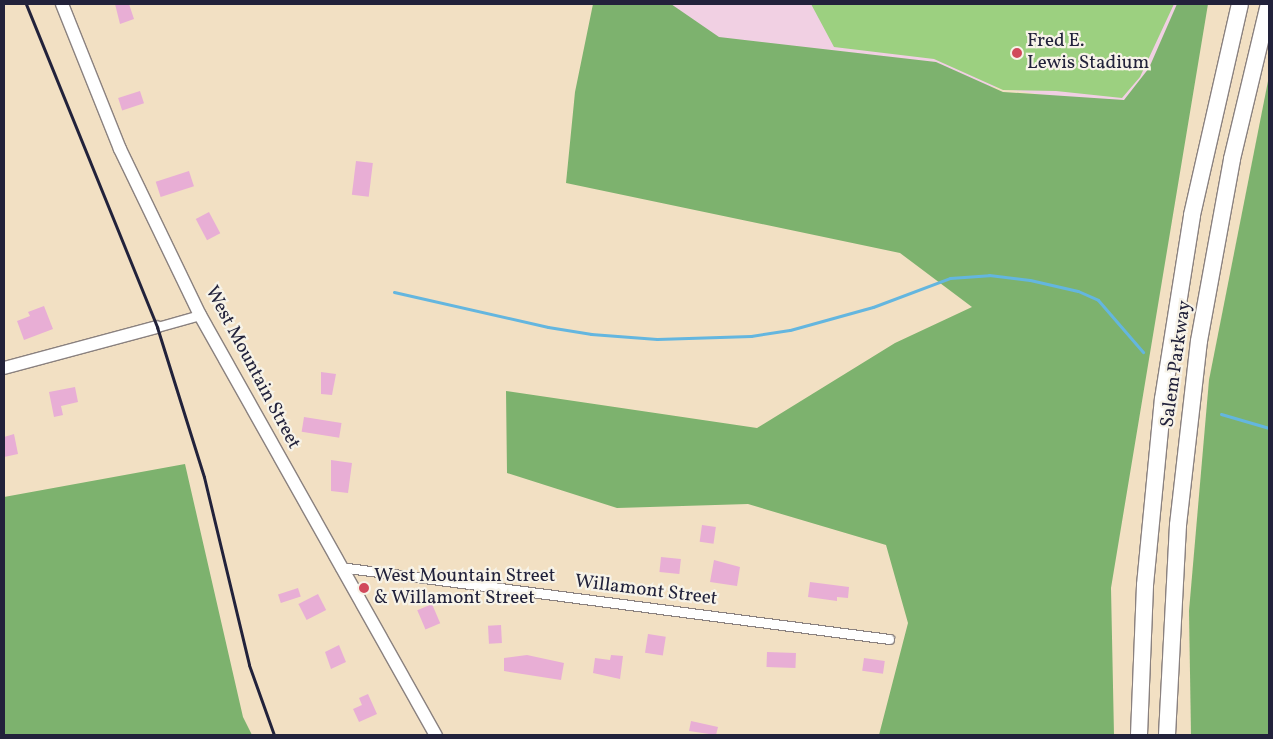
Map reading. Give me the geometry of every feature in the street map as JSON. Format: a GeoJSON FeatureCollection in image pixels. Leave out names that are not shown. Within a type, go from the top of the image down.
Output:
{"type":"FeatureCollection","features":[{"type":"Feature","properties":{"kind":"highway","name":"Salem Parkway"},"geometry":{"type":"LineString","coordinates":[[1139,735],[1145,585],[1166,372],[1194,206],[1240,4]]}},
{"type":"Feature","properties":{"kind":"highway","name":"Salem Parkway"},"geometry":{"type":"LineString","coordinates":[[1167,735],[1178,525],[1198,350],[1232,159],[1269,4]]}},
{"type":"Feature","properties":{"kind":"main road","name":"West Mountain Street"},"geometry":{"type":"LineString","coordinates":[[62,4],[120,149],[200,315],[436,735]]}},
{"type":"Feature","properties":{"kind":"main road"},"geometry":{"type":"LineString","coordinates":[[4,368],[158,327]]}},
{"type":"Feature","properties":{"kind":"street"},"geometry":{"type":"LineString","coordinates":[[158,327],[200,315]]}},
{"type":"Feature","properties":{"kind":"street","name":"Willamont Street"},"geometry":{"type":"LineString","coordinates":[[340,567],[888,639]]}},
{"type":"Feature","properties":{"kind":"shaded area","name":"Fred E. Lewis Stadium"},"geometry":{"type":"Polygon","coordinates":[[[592,4],[1196,4],[1169,116],[700,38],[592,4]]]}},
{"type":"Feature","properties":{"kind":"green space"},"geometry":{"type":"Polygon","coordinates":[[[593,4],[671,4],[719,37],[936,62],[1003,92],[1124,100],[1149,68],[1177,4],[1208,4],[1111,588],[1114,735],[879,735],[908,623],[886,545],[748,504],[617,508],[507,473],[506,391],[757,428],[895,343],[972,307],[900,253],[566,183],[575,92],[593,4]]]}},
{"type":"Feature","properties":{"kind":"green space","name":"Fred E. Lewis Stadium"},"geometry":{"type":"Polygon","coordinates":[[[811,4],[1174,4],[1140,77],[1122,98],[1056,91],[1003,90],[934,59],[834,47],[811,4]]]}},
{"type":"Feature","properties":{"kind":"green space"},"geometry":{"type":"Polygon","coordinates":[[[1269,76],[1269,735],[1191,735],[1189,611],[1209,380],[1269,76]]]}},
{"type":"Feature","properties":{"kind":"green space"},"geometry":{"type":"Polygon","coordinates":[[[185,464],[243,717],[252,735],[4,735],[4,497],[185,464]]]}},
{"type":"Feature","properties":{"kind":"building"},"geometry":{"type":"Polygon","coordinates":[[[115,4],[129,4],[134,19],[120,24],[115,4]]]}},
{"type":"Feature","properties":{"kind":"building"},"geometry":{"type":"Polygon","coordinates":[[[140,91],[144,103],[122,110],[118,98],[140,91]]]}},
{"type":"Feature","properties":{"kind":"building"},"geometry":{"type":"Polygon","coordinates":[[[356,161],[373,163],[369,197],[352,195],[356,161]]]}},
{"type":"Feature","properties":{"kind":"building"},"geometry":{"type":"Polygon","coordinates":[[[189,171],[194,186],[161,197],[156,182],[189,171]]]}},
{"type":"Feature","properties":{"kind":"building"},"geometry":{"type":"Polygon","coordinates":[[[209,212],[220,233],[207,240],[196,219],[209,212]]]}},
{"type":"Feature","properties":{"kind":"building"},"geometry":{"type":"Polygon","coordinates":[[[44,306],[53,329],[24,340],[17,321],[30,316],[28,312],[44,306]]]}},
{"type":"Feature","properties":{"kind":"building"},"geometry":{"type":"Polygon","coordinates":[[[321,372],[336,374],[332,395],[321,394],[321,372]]]}},
{"type":"Feature","properties":{"kind":"building"},"geometry":{"type":"Polygon","coordinates":[[[75,387],[78,402],[61,406],[63,415],[54,417],[49,392],[75,387]]]}},
{"type":"Feature","properties":{"kind":"building"},"geometry":{"type":"Polygon","coordinates":[[[304,417],[342,423],[339,438],[302,432],[304,417]]]}},
{"type":"Feature","properties":{"kind":"building"},"geometry":{"type":"Polygon","coordinates":[[[14,434],[18,454],[4,457],[4,437],[14,434]]]}},
{"type":"Feature","properties":{"kind":"building"},"geometry":{"type":"Polygon","coordinates":[[[331,460],[352,463],[348,493],[331,491],[331,460]]]}},
{"type":"Feature","properties":{"kind":"building"},"geometry":{"type":"Polygon","coordinates":[[[702,525],[716,527],[713,544],[700,542],[702,525]]]}},
{"type":"Feature","properties":{"kind":"building"},"geometry":{"type":"Polygon","coordinates":[[[661,557],[681,559],[679,574],[659,572],[661,557]]]}},
{"type":"Feature","properties":{"kind":"building"},"geometry":{"type":"Polygon","coordinates":[[[714,560],[740,567],[737,586],[710,582],[714,560]]]}},
{"type":"Feature","properties":{"kind":"building"},"geometry":{"type":"Polygon","coordinates":[[[810,582],[849,587],[848,598],[837,597],[837,601],[808,597],[810,582]]]}},
{"type":"Feature","properties":{"kind":"building"},"geometry":{"type":"Polygon","coordinates":[[[298,588],[301,597],[281,603],[278,594],[298,588]]]}},
{"type":"Feature","properties":{"kind":"building"},"geometry":{"type":"Polygon","coordinates":[[[318,594],[326,610],[307,620],[298,604],[318,594]]]}},
{"type":"Feature","properties":{"kind":"building"},"geometry":{"type":"Polygon","coordinates":[[[432,604],[440,623],[425,630],[417,610],[432,604]]]}},
{"type":"Feature","properties":{"kind":"building"},"geometry":{"type":"Polygon","coordinates":[[[501,625],[502,643],[489,644],[488,626],[501,625]]]}},
{"type":"Feature","properties":{"kind":"building"},"geometry":{"type":"Polygon","coordinates":[[[648,634],[666,637],[663,656],[645,653],[648,634]]]}},
{"type":"Feature","properties":{"kind":"building"},"geometry":{"type":"Polygon","coordinates":[[[339,645],[346,662],[331,669],[325,652],[339,645]]]}},
{"type":"Feature","properties":{"kind":"building"},"geometry":{"type":"Polygon","coordinates":[[[767,652],[796,653],[795,668],[766,667],[767,652]]]}},
{"type":"Feature","properties":{"kind":"building"},"geometry":{"type":"Polygon","coordinates":[[[527,655],[564,663],[561,680],[504,671],[504,658],[527,655]]]}},
{"type":"Feature","properties":{"kind":"building"},"geometry":{"type":"Polygon","coordinates":[[[611,655],[623,656],[620,679],[593,673],[595,658],[610,660],[611,655]]]}},
{"type":"Feature","properties":{"kind":"building"},"geometry":{"type":"Polygon","coordinates":[[[864,658],[885,661],[883,674],[862,671],[864,658]]]}},
{"type":"Feature","properties":{"kind":"building"},"geometry":{"type":"Polygon","coordinates":[[[368,694],[377,714],[359,722],[353,709],[362,705],[359,698],[368,694]]]}},
{"type":"Feature","properties":{"kind":"building"},"geometry":{"type":"Polygon","coordinates":[[[691,721],[718,727],[716,735],[689,731],[691,721]]]}},
{"type":"Feature","properties":{"kind":"waterway"},"geometry":{"type":"LineString","coordinates":[[394,292],[548,327],[591,334],[657,339],[751,336],[790,330],[873,307],[950,278],[989,275],[1030,280],[1078,291],[1098,300],[1143,352]]}},
{"type":"Feature","properties":{"kind":"waterway"},"geometry":{"type":"LineString","coordinates":[[1221,414],[1269,428]]}},
{"type":"Feature","properties":{"kind":"railway"},"geometry":{"type":"LineString","coordinates":[[26,4],[157,327],[204,477],[249,665],[274,735]]}},
{"type":"Feature","properties":{"kind":"place","name":"Fred E. Lewis Stadium"},"geometry":{"type":"Point","coordinates":[1017,53]}},
{"type":"Feature","properties":{"kind":"place","name":"West Mountain Street & Willamont Street"},"geometry":{"type":"Point","coordinates":[364,588]}}]}
